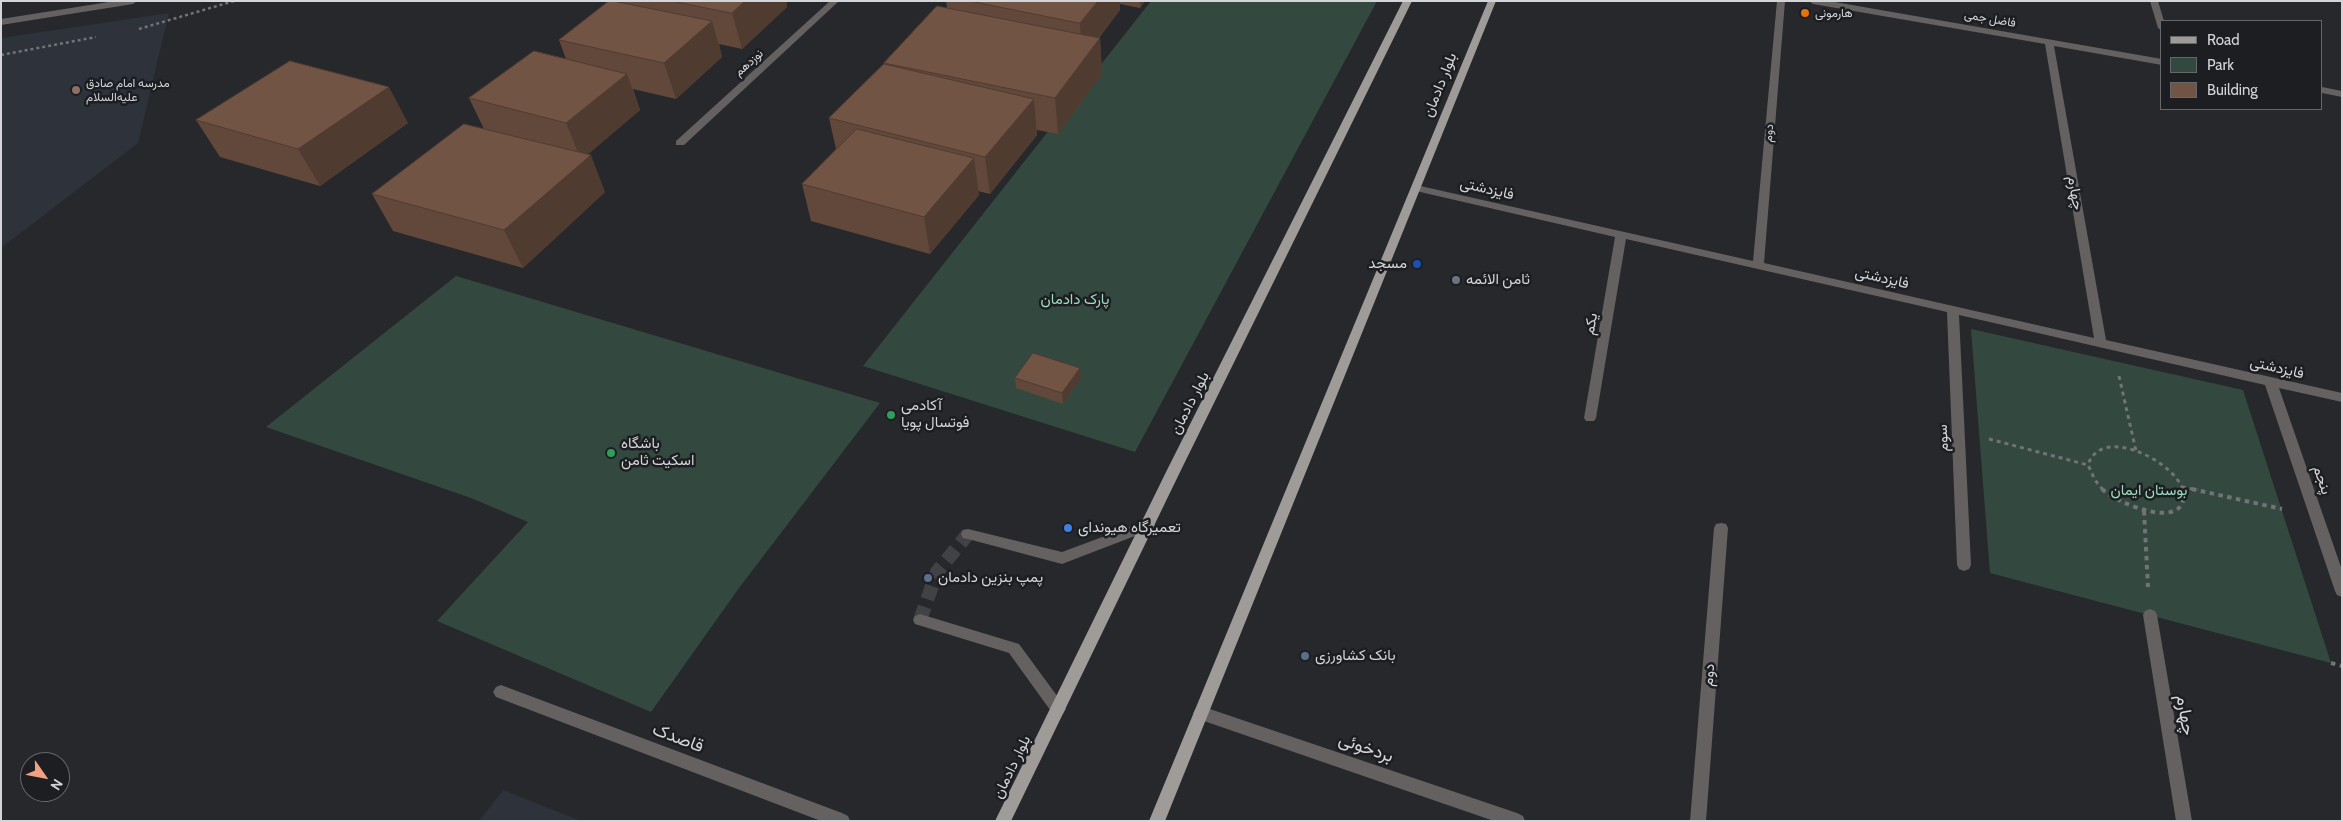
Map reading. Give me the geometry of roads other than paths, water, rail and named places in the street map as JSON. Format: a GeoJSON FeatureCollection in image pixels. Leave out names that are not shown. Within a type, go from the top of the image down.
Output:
{"type":"FeatureCollection","features":[{"type":"Feature","properties":{"kind":"main road","name":"بلوار دادمان"},"geometry":{"type":"LineString","coordinates":[[1003,821],[1148,524],[1408,1]]}},
{"type":"Feature","properties":{"kind":"main road","name":"بلوار دادمان"},"geometry":{"type":"LineString","coordinates":[[1158,821],[1492,1]]}},
{"type":"Feature","properties":{"kind":"street"},"geometry":{"type":"LineString","coordinates":[[1,22],[133,1]]}},
{"type":"Feature","properties":{"kind":"street","name":"نوزدهم"},"geometry":{"type":"LineString","coordinates":[[680,143],[835,1]]}},
{"type":"Feature","properties":{"kind":"street","name":"دوم"},"geometry":{"type":"LineString","coordinates":[[1758,266],[1781,1]]}},
{"type":"Feature","properties":{"kind":"street","name":"فاضل جمی"},"geometry":{"type":"LineString","coordinates":[[1813,1],[2160,62]]}},
{"type":"Feature","properties":{"kind":"street"},"geometry":{"type":"LineString","coordinates":[[1873,1],[1873,12]]}},
{"type":"Feature","properties":{"kind":"street"},"geometry":{"type":"LineString","coordinates":[[2154,1],[2160,21]]}},
{"type":"Feature","properties":{"kind":"street","name":"چهارم"},"geometry":{"type":"LineString","coordinates":[[2049,42],[2101,343]]}},
{"type":"Feature","properties":{"kind":"street"},"geometry":{"type":"LineString","coordinates":[[2323,90],[2342,94]]}},
{"type":"Feature","properties":{"kind":"street","name":"فایزدشتی"},"geometry":{"type":"LineString","coordinates":[[1416,188],[2342,398]]}},
{"type":"Feature","properties":{"kind":"street","name":"یکم"},"geometry":{"type":"LineString","coordinates":[[1590,418],[1621,234]]}},
{"type":"Feature","properties":{"kind":"street","name":"سوم"},"geometry":{"type":"LineString","coordinates":[[1953,310],[1964,565]]}},
{"type":"Feature","properties":{"kind":"street","name":"پنجم"},"geometry":{"type":"LineString","coordinates":[[2270,381],[2342,591]]}},
{"type":"Feature","properties":{"kind":"street"},"geometry":{"type":"LineString","coordinates":[[968,534],[1062,558],[1148,524]]}},
{"type":"Feature","properties":{"kind":"street","name":"دوم"},"geometry":{"type":"LineString","coordinates":[[1698,821],[1721,528]]}},
{"type":"Feature","properties":{"kind":"street","name":"چهارم"},"geometry":{"type":"LineString","coordinates":[[2150,615],[2184,821]]}},
{"type":"Feature","properties":{"kind":"street"},"geometry":{"type":"LineString","coordinates":[[920,620],[1014,648],[1058,709]]}},
{"type":"Feature","properties":{"kind":"street","name":"قاصدک"},"geometry":{"type":"LineString","coordinates":[[500,692],[842,821]]}},
{"type":"Feature","properties":{"kind":"street","name":"بردخوئی"},"geometry":{"type":"LineString","coordinates":[[1201,712],[1517,821]]}},
{"type":"Feature","properties":{"kind":"tunnel"},"geometry":{"type":"LineString","coordinates":[[920,620],[937,572],[968,534]]}},
{"type":"Feature","properties":{"kind":"place","name":"هارمونی"},"geometry":{"type":"Point","coordinates":[1805,13]}},
{"type":"Feature","properties":{"kind":"place","name":"مدرسه امام صادق علیه‌السلام"},"geometry":{"type":"Point","coordinates":[76,90]}},
{"type":"Feature","properties":{"kind":"place","name":"مسجد"},"geometry":{"type":"Point","coordinates":[1417,264]}},
{"type":"Feature","properties":{"kind":"place","name":"ثامن الائمه"},"geometry":{"type":"Point","coordinates":[1456,280]}},
{"type":"Feature","properties":{"kind":"place","name":"آکادمی فوتسال پویا"},"geometry":{"type":"Point","coordinates":[891,415]}},
{"type":"Feature","properties":{"kind":"place","name":"باشگاه اسکیت ثامن"},"geometry":{"type":"Point","coordinates":[611,453]}},
{"type":"Feature","properties":{"kind":"place","name":"تعمیرگاه هیوندای"},"geometry":{"type":"Point","coordinates":[1068,528]}},
{"type":"Feature","properties":{"kind":"place","name":"پمپ بنزین دادمان"},"geometry":{"type":"Point","coordinates":[928,578]}},
{"type":"Feature","properties":{"kind":"place","name":"بانک کشاورزی"},"geometry":{"type":"Point","coordinates":[1305,656]}},
{"type":"Feature","properties":{"kind":"park label","name":"پارک دادمان"},"geometry":{"type":"Point","coordinates":[1075,300]}},
{"type":"Feature","properties":{"kind":"park label","name":"بوستان ایمان"},"geometry":{"type":"Point","coordinates":[2149,491]}}]}
